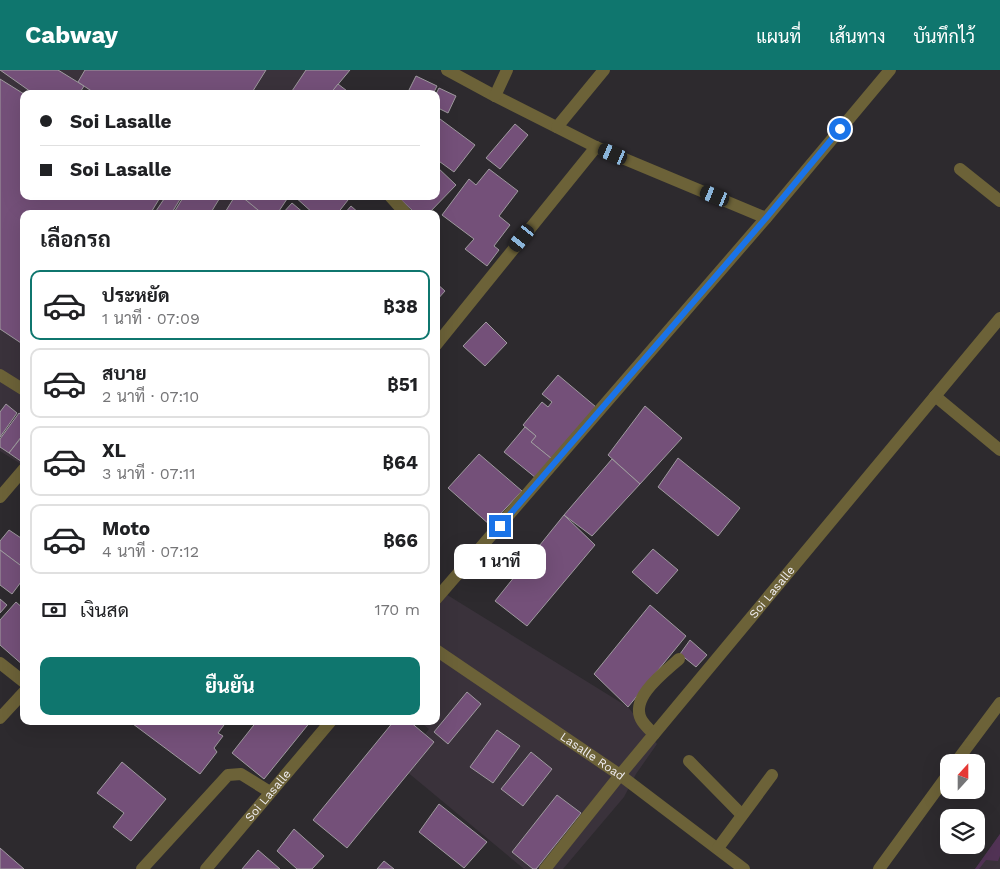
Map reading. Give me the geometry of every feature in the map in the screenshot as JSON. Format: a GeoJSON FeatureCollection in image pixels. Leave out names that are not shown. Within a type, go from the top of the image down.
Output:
{"type":"FeatureCollection","features":[{"type":"Feature","properties":{"kind":"street"},"geometry":{"type":"LineString","coordinates":[[447,70],[596,147],[766,218]]}},
{"type":"Feature","properties":{"kind":"street"},"geometry":{"type":"LineString","coordinates":[[495,96],[507,70]]}},
{"type":"Feature","properties":{"kind":"street"},"geometry":{"type":"LineString","coordinates":[[557,127],[604,70]]}},
{"type":"Feature","properties":{"kind":"street"},"geometry":{"type":"LineString","coordinates":[[440,594],[766,218],[890,70]]}},
{"type":"Feature","properties":{"kind":"street"},"geometry":{"type":"LineString","coordinates":[[440,340],[596,147]]}},
{"type":"Feature","properties":{"kind":"street"},"geometry":{"type":"LineString","coordinates":[[960,169],[1000,201]]}},
{"type":"Feature","properties":{"kind":"street"},"geometry":{"type":"LineString","coordinates":[[394,200],[402,210]]}},
{"type":"Feature","properties":{"kind":"street","name":"Soi Lasalle"},"geometry":{"type":"LineString","coordinates":[[545,869],[654,734],[935,396],[999,322]]}},
{"type":"Feature","properties":{"kind":"street"},"geometry":{"type":"LineString","coordinates":[[0,375],[20,388]]}},
{"type":"Feature","properties":{"kind":"street"},"geometry":{"type":"LineString","coordinates":[[935,396],[1000,450]]}},
{"type":"Feature","properties":{"kind":"street"},"geometry":{"type":"LineString","coordinates":[[0,497],[20,474]]}},
{"type":"Feature","properties":{"kind":"street","name":"Lasalle Road"},"geometry":{"type":"LineString","coordinates":[[440,653],[620,775],[744,869]]}},
{"type":"Feature","properties":{"kind":"street"},"geometry":{"type":"LineString","coordinates":[[654,734],[641,719],[640,704],[644,694],[679,659]]}},
{"type":"Feature","properties":{"kind":"street"},"geometry":{"type":"LineString","coordinates":[[0,663],[20,679]]}},
{"type":"Feature","properties":{"kind":"street"},"geometry":{"type":"LineString","coordinates":[[0,718],[20,696]]}},
{"type":"Feature","properties":{"kind":"street"},"geometry":{"type":"LineString","coordinates":[[962,754],[1000,703]]}},
{"type":"Feature","properties":{"kind":"street","name":"Soi Lasalle"},"geometry":{"type":"LineString","coordinates":[[206,869],[328,725]]}},
{"type":"Feature","properties":{"kind":"street"},"geometry":{"type":"LineString","coordinates":[[689,761],[742,815]]}},
{"type":"Feature","properties":{"kind":"street"},"geometry":{"type":"LineString","coordinates":[[142,869],[228,775],[241,774],[270,792]]}},
{"type":"Feature","properties":{"kind":"street"},"geometry":{"type":"LineString","coordinates":[[718,848],[772,775]]}},
{"type":"Feature","properties":{"kind":"street"},"geometry":{"type":"LineString","coordinates":[[879,869],[940,785]]}},
{"type":"Feature","properties":{"kind":"shaded area"},"geometry":{"type":"Polygon","coordinates":[[[0,70],[333,70],[316,90],[20,90],[20,200],[280,200],[273,210],[20,210],[20,464],[0,451],[0,70]]]}},
{"type":"Feature","properties":{"kind":"shaded area"},"geometry":{"type":"Polygon","coordinates":[[[440,590],[628,707],[657,744],[636,774],[624,797],[563,869],[524,869],[400,766],[429,729],[424,725],[440,725],[440,590]]]}},
{"type":"Feature","properties":{"kind":"shaded area"},"geometry":{"type":"Polygon","coordinates":[[[1000,834],[1000,869],[975,869],[1000,834]]]}},
{"type":"Feature","properties":{"kind":"shaded area"},"geometry":{"type":"Polygon","coordinates":[[[1000,834],[1000,856],[998,861],[986,860],[979,869],[975,869],[1000,834]]]}},
{"type":"Feature","properties":{"kind":"building"},"geometry":{"type":"Polygon","coordinates":[[[0,70],[58,70],[84,86],[82,90],[28,90],[0,70]]]}},
{"type":"Feature","properties":{"kind":"building"},"geometry":{"type":"Polygon","coordinates":[[[85,70],[266,70],[254,90],[90,90],[78,82],[85,70]]]}},
{"type":"Feature","properties":{"kind":"building"},"geometry":{"type":"Polygon","coordinates":[[[306,70],[350,70],[333,90],[293,90],[306,70]]]}},
{"type":"Feature","properties":{"kind":"building"},"geometry":{"type":"Polygon","coordinates":[[[416,76],[437,86],[435,90],[409,90],[416,76]]]}},
{"type":"Feature","properties":{"kind":"building"},"geometry":{"type":"Polygon","coordinates":[[[0,79],[20,92],[20,200],[159,200],[152,210],[20,210],[20,342],[0,329],[0,79]]]}},
{"type":"Feature","properties":{"kind":"building"},"geometry":{"type":"Polygon","coordinates":[[[338,84],[346,90],[333,90],[338,84]]]}},
{"type":"Feature","properties":{"kind":"building"},"geometry":{"type":"Polygon","coordinates":[[[439,88],[456,96],[448,113],[440,109],[440,90],[438,90],[439,88]]]}},
{"type":"Feature","properties":{"kind":"building"},"geometry":{"type":"Polygon","coordinates":[[[440,119],[475,145],[454,172],[440,162],[440,119]]]}},
{"type":"Feature","properties":{"kind":"building"},"geometry":{"type":"Polygon","coordinates":[[[515,124],[528,135],[500,169],[486,158],[515,124]]]}},
{"type":"Feature","properties":{"kind":"building"},"geometry":{"type":"Polygon","coordinates":[[[489,169],[518,191],[499,216],[510,225],[494,246],[499,250],[487,266],[465,249],[474,239],[442,215],[469,179],[476,185],[489,169]]]}},
{"type":"Feature","properties":{"kind":"building"},"geometry":{"type":"Polygon","coordinates":[[[440,170],[456,185],[432,210],[412,210],[401,200],[440,200],[440,170]]]}},
{"type":"Feature","properties":{"kind":"building"},"geometry":{"type":"Polygon","coordinates":[[[163,200],[180,200],[173,210],[157,210],[163,200]]]}},
{"type":"Feature","properties":{"kind":"building"},"geometry":{"type":"Polygon","coordinates":[[[182,200],[219,200],[212,210],[175,210],[182,200]]]}},
{"type":"Feature","properties":{"kind":"building"},"geometry":{"type":"Polygon","coordinates":[[[233,200],[246,200],[258,210],[226,210],[233,200]]]}},
{"type":"Feature","properties":{"kind":"building"},"geometry":{"type":"Polygon","coordinates":[[[246,200],[286,200],[280,210],[258,210],[246,200]]]}},
{"type":"Feature","properties":{"kind":"building"},"geometry":{"type":"Polygon","coordinates":[[[298,200],[348,200],[340,210],[310,210],[298,200]]]}},
{"type":"Feature","properties":{"kind":"building"},"geometry":{"type":"Polygon","coordinates":[[[292,203],[300,210],[286,210],[292,203]]]}},
{"type":"Feature","properties":{"kind":"building"},"geometry":{"type":"Polygon","coordinates":[[[351,206],[356,210],[348,210],[351,206]]]}},
{"type":"Feature","properties":{"kind":"building"},"geometry":{"type":"Polygon","coordinates":[[[440,287],[445,291],[440,297],[440,287]]]}},
{"type":"Feature","properties":{"kind":"building"},"geometry":{"type":"Polygon","coordinates":[[[486,322],[507,343],[485,366],[463,346],[486,322]]]}},
{"type":"Feature","properties":{"kind":"building"},"geometry":{"type":"Polygon","coordinates":[[[558,375],[596,407],[552,459],[531,442],[536,436],[523,425],[542,402],[548,407],[552,402],[542,394],[558,375]]]}},
{"type":"Feature","properties":{"kind":"building"},"geometry":{"type":"Polygon","coordinates":[[[6,404],[17,413],[0,437],[0,412],[6,404]]]}},
{"type":"Feature","properties":{"kind":"building"},"geometry":{"type":"Polygon","coordinates":[[[645,406],[682,438],[640,484],[608,455],[645,406]]]}},
{"type":"Feature","properties":{"kind":"building"},"geometry":{"type":"Polygon","coordinates":[[[19,413],[20,438],[9,453],[0,447],[0,439],[19,413]]]}},
{"type":"Feature","properties":{"kind":"building"},"geometry":{"type":"Polygon","coordinates":[[[525,427],[536,436],[531,442],[552,459],[536,478],[504,452],[525,427]]]}},
{"type":"Feature","properties":{"kind":"building"},"geometry":{"type":"Polygon","coordinates":[[[20,439],[20,461],[9,453],[20,439]]]}},
{"type":"Feature","properties":{"kind":"building"},"geometry":{"type":"Polygon","coordinates":[[[479,454],[522,491],[490,525],[448,488],[479,454]]]}},
{"type":"Feature","properties":{"kind":"building"},"geometry":{"type":"Polygon","coordinates":[[[678,458],[740,508],[718,536],[658,487],[678,458]]]}},
{"type":"Feature","properties":{"kind":"building"},"geometry":{"type":"Polygon","coordinates":[[[612,459],[640,484],[592,536],[564,515],[612,459]]]}},
{"type":"Feature","properties":{"kind":"building"},"geometry":{"type":"Polygon","coordinates":[[[564,515],[595,545],[527,626],[495,601],[564,515]]]}},
{"type":"Feature","properties":{"kind":"building"},"geometry":{"type":"Polygon","coordinates":[[[9,530],[20,537],[20,565],[0,550],[0,541],[9,530]]]}},
{"type":"Feature","properties":{"kind":"building"},"geometry":{"type":"Polygon","coordinates":[[[653,549],[678,570],[657,594],[632,572],[653,549]]]}},
{"type":"Feature","properties":{"kind":"building"},"geometry":{"type":"Polygon","coordinates":[[[0,550],[20,565],[20,583],[12,594],[0,585],[0,550]]]}},
{"type":"Feature","properties":{"kind":"building"},"geometry":{"type":"Polygon","coordinates":[[[0,599],[7,605],[0,613],[0,599]]]}},
{"type":"Feature","properties":{"kind":"building"},"geometry":{"type":"Polygon","coordinates":[[[16,602],[20,606],[20,662],[0,645],[0,620],[16,602]]]}},
{"type":"Feature","properties":{"kind":"building"},"geometry":{"type":"Polygon","coordinates":[[[650,605],[686,636],[628,707],[594,674],[650,605]]]}},
{"type":"Feature","properties":{"kind":"building"},"geometry":{"type":"Polygon","coordinates":[[[690,640],[707,655],[696,667],[680,654],[690,640]]]}},
{"type":"Feature","properties":{"kind":"building"},"geometry":{"type":"Polygon","coordinates":[[[467,692],[481,704],[448,744],[434,732],[467,692]]]}},
{"type":"Feature","properties":{"kind":"building"},"geometry":{"type":"Polygon","coordinates":[[[134,725],[224,725],[218,733],[223,736],[214,748],[217,752],[200,774],[134,725]]]}},
{"type":"Feature","properties":{"kind":"building"},"geometry":{"type":"Polygon","coordinates":[[[254,725],[308,725],[264,779],[232,753],[254,725]]]}},
{"type":"Feature","properties":{"kind":"building"},"geometry":{"type":"Polygon","coordinates":[[[391,725],[414,725],[434,742],[347,848],[313,820],[391,725]]]}},
{"type":"Feature","properties":{"kind":"building"},"geometry":{"type":"Polygon","coordinates":[[[497,730],[520,746],[493,783],[470,767],[497,730]]]}},
{"type":"Feature","properties":{"kind":"building"},"geometry":{"type":"Polygon","coordinates":[[[531,752],[552,769],[523,806],[501,789],[531,752]]]}},
{"type":"Feature","properties":{"kind":"building"},"geometry":{"type":"Polygon","coordinates":[[[122,762],[166,799],[131,841],[113,827],[124,813],[97,793],[122,762]]]}},
{"type":"Feature","properties":{"kind":"building"},"geometry":{"type":"Polygon","coordinates":[[[557,795],[581,813],[536,869],[533,869],[512,852],[557,795]]]}},
{"type":"Feature","properties":{"kind":"building"},"geometry":{"type":"Polygon","coordinates":[[[439,804],[487,842],[464,868],[419,832],[439,804]]]}},
{"type":"Feature","properties":{"kind":"building"},"geometry":{"type":"Polygon","coordinates":[[[294,829],[324,856],[312,869],[297,869],[277,851],[294,829]]]}},
{"type":"Feature","properties":{"kind":"building"},"geometry":{"type":"Polygon","coordinates":[[[0,848],[24,869],[0,869],[0,848]]]}},
{"type":"Feature","properties":{"kind":"building"},"geometry":{"type":"Polygon","coordinates":[[[258,850],[280,869],[242,869],[258,850]]]}},
{"type":"Feature","properties":{"kind":"building"},"geometry":{"type":"Polygon","coordinates":[[[384,861],[394,869],[377,869],[384,861]]]}},
{"type":"Feature","properties":{"kind":"route"},"geometry":{"type":"LineString","coordinates":[[500,526],[766,218],[840,129]]}}]}
